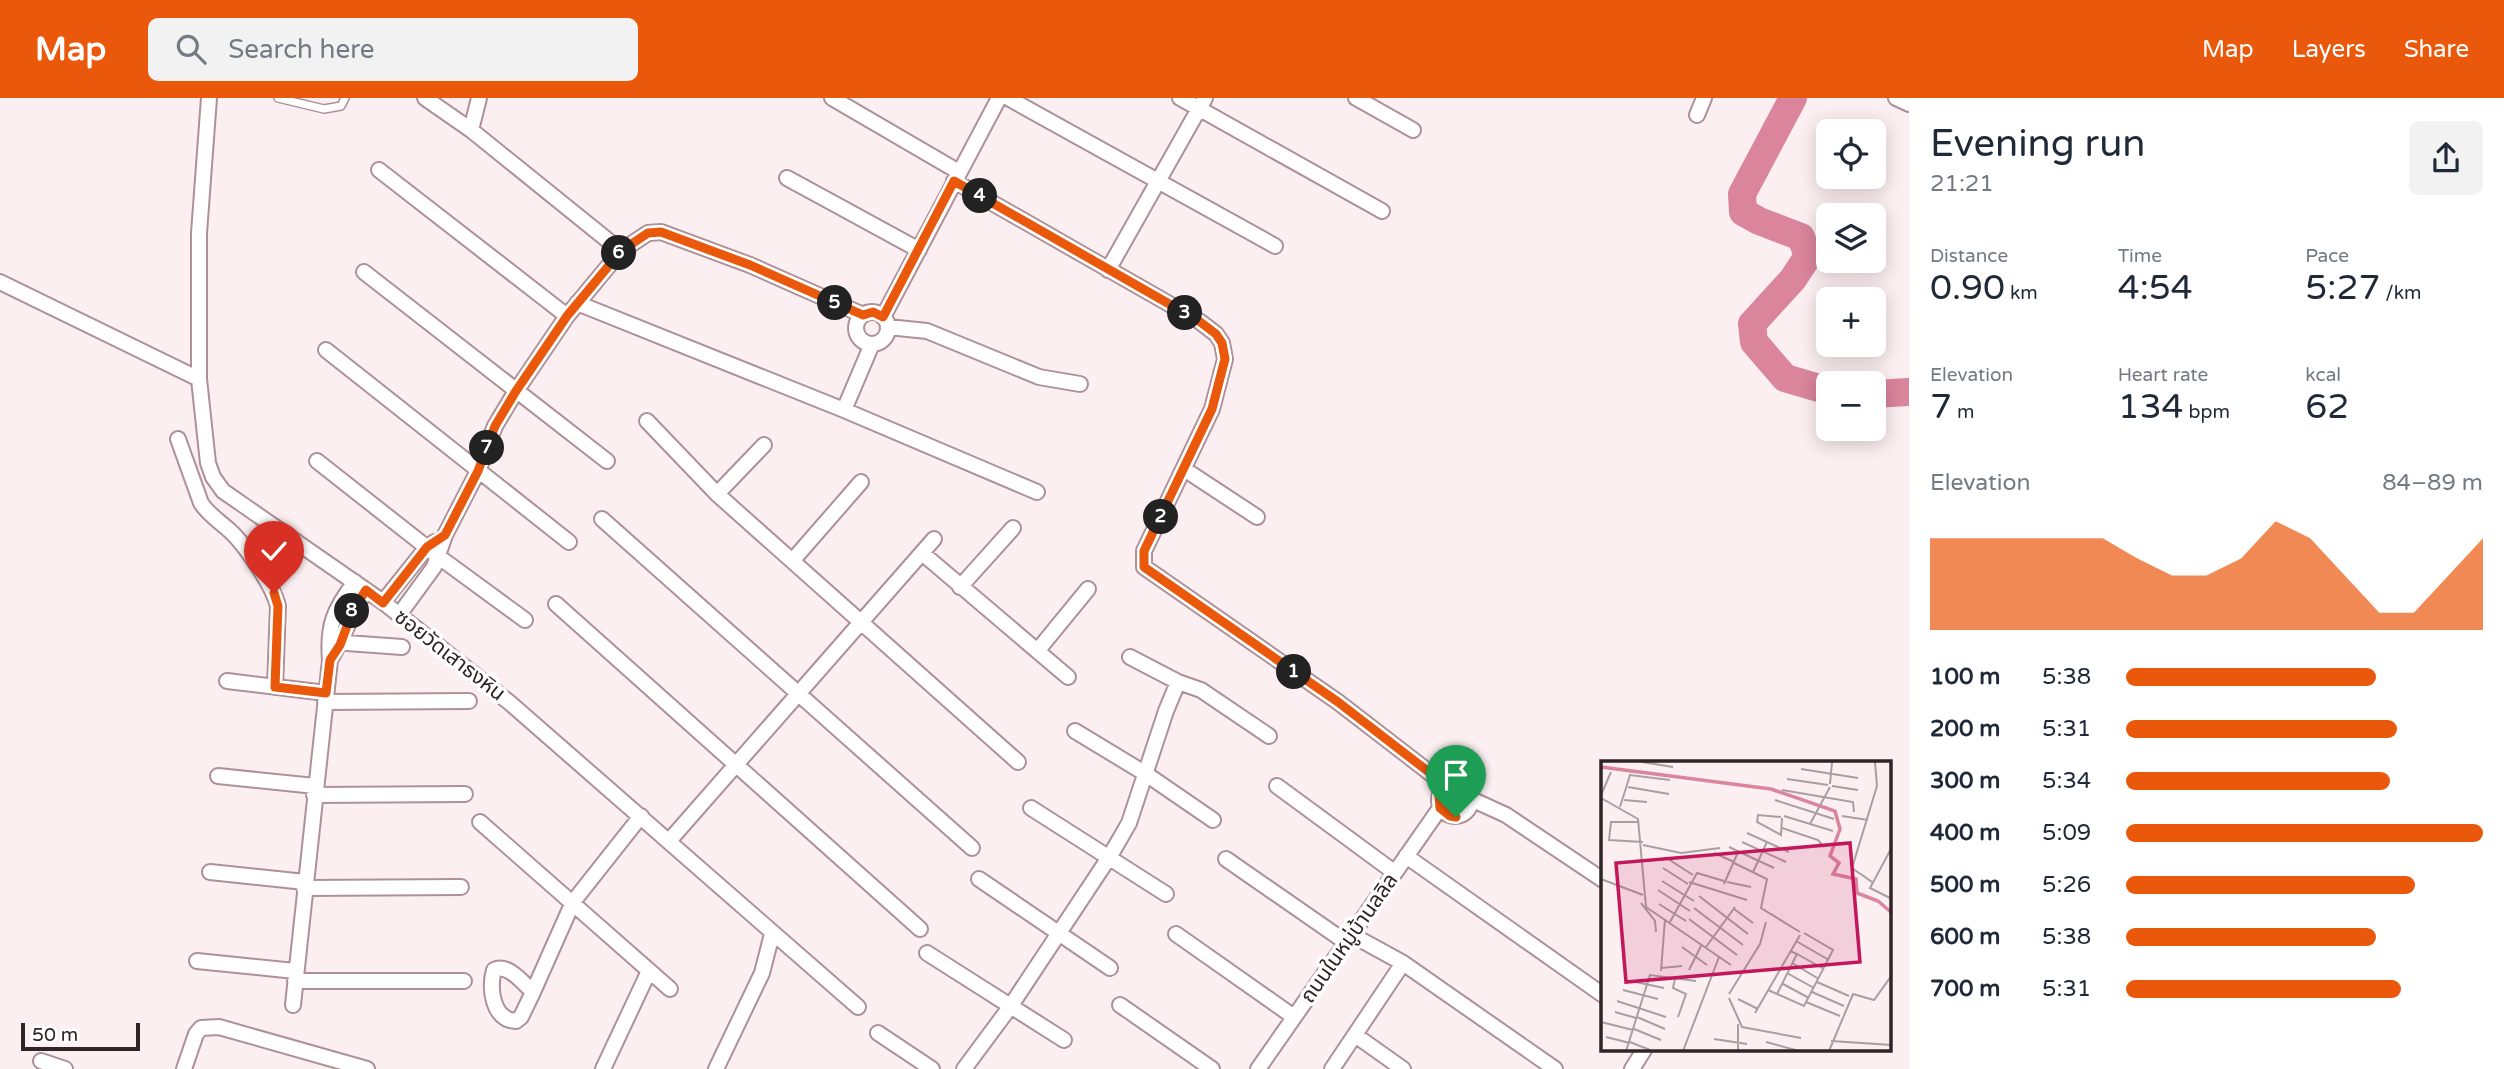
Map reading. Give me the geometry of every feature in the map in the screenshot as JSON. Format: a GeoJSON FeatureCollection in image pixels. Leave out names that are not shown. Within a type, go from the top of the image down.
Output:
{"type":"FeatureCollection","features":[{"type":"Feature","properties":{"kind":"street","name":"ซอยวัดเสาธงหิน"},"geometry":{"type":"LineString","coordinates":[[209,98],[199,233],[199,379],[208,463],[213,477],[223,491],[360,586],[510,703],[858,1007]]}},
{"type":"Feature","properties":{"kind":"street"},"geometry":{"type":"LineString","coordinates":[[425,98],[471,130],[621,251]]}},
{"type":"Feature","properties":{"kind":"street"},"geometry":{"type":"LineString","coordinates":[[471,130],[480,98]]}},
{"type":"Feature","properties":{"kind":"street"},"geometry":{"type":"LineString","coordinates":[[832,98],[1108,270],[1199,321],[1216,334],[1222,343],[1225,359],[1212,409],[1144,551],[1144,567],[1338,702],[1447,786],[1460,785],[1469,793],[1471,799],[1468,811],[1463,815],[1450,816],[1440,808],[1439,795],[1447,786]]}},
{"type":"Feature","properties":{"kind":"street"},"geometry":{"type":"LineString","coordinates":[[863,315],[857,325],[858,336],[872,344],[881,342],[887,335],[886,322],[919,250],[999,98]]}},
{"type":"Feature","properties":{"kind":"street"},"geometry":{"type":"LineString","coordinates":[[1008,98],[1275,246]]}},
{"type":"Feature","properties":{"kind":"street"},"geometry":{"type":"LineString","coordinates":[[1180,98],[1202,103],[1382,211]]}},
{"type":"Feature","properties":{"kind":"street"},"geometry":{"type":"LineString","coordinates":[[1697,114],[1704,98]]}},
{"type":"Feature","properties":{"kind":"street"},"geometry":{"type":"LineString","coordinates":[[1896,98],[1909,104]]}},
{"type":"Feature","properties":{"kind":"street"},"geometry":{"type":"LineString","coordinates":[[1358,99],[1413,130]]}},
{"type":"Feature","properties":{"kind":"street"},"geometry":{"type":"LineString","coordinates":[[1108,270],[1202,103]]}},
{"type":"Feature","properties":{"kind":"street"},"geometry":{"type":"LineString","coordinates":[[379,170],[567,316]]}},
{"type":"Feature","properties":{"kind":"street"},"geometry":{"type":"LineString","coordinates":[[787,178],[919,250]]}},
{"type":"Feature","properties":{"kind":"street"},"geometry":{"type":"LineString","coordinates":[[399,615],[439,557],[445,535],[478,471],[495,426],[516,391],[577,303],[621,251],[648,233],[661,232],[750,265],[863,315],[873,312],[886,322],[927,331],[1039,377],[1080,384]]}},
{"type":"Feature","properties":{"kind":"street"},"geometry":{"type":"LineString","coordinates":[[364,272],[607,461]]}},
{"type":"Feature","properties":{"kind":"street"},"geometry":{"type":"LineString","coordinates":[[0,282],[199,379]]}},
{"type":"Feature","properties":{"kind":"street"},"geometry":{"type":"LineString","coordinates":[[577,303],[844,410],[1037,492]]}},
{"type":"Feature","properties":{"kind":"street"},"geometry":{"type":"LineString","coordinates":[[844,410],[872,344]]}},
{"type":"Feature","properties":{"kind":"street"},"geometry":{"type":"LineString","coordinates":[[326,350],[569,542]]}},
{"type":"Feature","properties":{"kind":"street"},"geometry":{"type":"LineString","coordinates":[[647,421],[716,494],[863,621],[1018,762]]}},
{"type":"Feature","properties":{"kind":"street"},"geometry":{"type":"LineString","coordinates":[[178,439],[205,510],[232,532],[274,593],[278,606],[275,687]]}},
{"type":"Feature","properties":{"kind":"street"},"geometry":{"type":"LineString","coordinates":[[716,494],[764,446]]}},
{"type":"Feature","properties":{"kind":"street"},"geometry":{"type":"LineString","coordinates":[[317,461],[439,557],[525,620]]}},
{"type":"Feature","properties":{"kind":"street"},"geometry":{"type":"LineString","coordinates":[[1184,469],[1257,517]]}},
{"type":"Feature","properties":{"kind":"street"},"geometry":{"type":"LineString","coordinates":[[793,560],[861,482]]}},
{"type":"Feature","properties":{"kind":"street"},"geometry":{"type":"LineString","coordinates":[[602,519],[972,848]]}},
{"type":"Feature","properties":{"kind":"street"},"geometry":{"type":"LineString","coordinates":[[960,587],[1013,528]]}},
{"type":"Feature","properties":{"kind":"street"},"geometry":{"type":"LineString","coordinates":[[383,603],[427,547],[445,535]]}},
{"type":"Feature","properties":{"kind":"street"},"geometry":{"type":"LineString","coordinates":[[669,841],[934,539]]}},
{"type":"Feature","properties":{"kind":"street"},"geometry":{"type":"LineString","coordinates":[[922,553],[1068,677]]}},
{"type":"Feature","properties":{"kind":"street"},"geometry":{"type":"LineString","coordinates":[[293,1005],[325,697],[334,643],[333,616],[342,598],[360,586]]}},
{"type":"Feature","properties":{"kind":"street"},"geometry":{"type":"LineString","coordinates":[[1038,650],[1088,589]]}},
{"type":"Feature","properties":{"kind":"street"},"geometry":{"type":"LineString","coordinates":[[556,604],[920,929]]}},
{"type":"Feature","properties":{"kind":"street"},"geometry":{"type":"LineString","coordinates":[[334,643],[402,647]]}},
{"type":"Feature","properties":{"kind":"street"},"geometry":{"type":"LineString","coordinates":[[1130,657],[1178,682],[1201,690],[1269,736]]}},
{"type":"Feature","properties":{"kind":"street"},"geometry":{"type":"LineString","coordinates":[[228,681],[325,697],[469,701]]}},
{"type":"Feature","properties":{"kind":"street"},"geometry":{"type":"LineString","coordinates":[[964,1069],[1010,1007],[1129,823],[1166,710],[1178,682]]}},
{"type":"Feature","properties":{"kind":"street"},"geometry":{"type":"LineString","coordinates":[[1075,731],[1146,774],[1213,820]]}},
{"type":"Feature","properties":{"kind":"street"},"geometry":{"type":"LineString","coordinates":[[218,776],[315,791],[465,794]]}},
{"type":"Feature","properties":{"kind":"street"},"geometry":{"type":"LineString","coordinates":[[1277,786],[1395,872]]}},
{"type":"Feature","properties":{"kind":"street"},"geometry":{"type":"LineString","coordinates":[[1471,799],[1506,815],[1601,879]]}},
{"type":"Feature","properties":{"kind":"street"},"geometry":{"type":"LineString","coordinates":[[1031,808],[1166,894]]}},
{"type":"Feature","properties":{"kind":"street","name":"ถนนในหมู่บ้านลลิล"},"geometry":{"type":"LineString","coordinates":[[1258,1069],[1440,808]]}},
{"type":"Feature","properties":{"kind":"street"},"geometry":{"type":"LineString","coordinates":[[533,992],[573,902],[641,816]]}},
{"type":"Feature","properties":{"kind":"street"},"geometry":{"type":"LineString","coordinates":[[480,822],[670,989]]}},
{"type":"Feature","properties":{"kind":"street"},"geometry":{"type":"LineString","coordinates":[[1406,856],[1601,994]]}},
{"type":"Feature","properties":{"kind":"street"},"geometry":{"type":"LineString","coordinates":[[1226,859],[1349,939],[1404,963],[1555,1069]]}},
{"type":"Feature","properties":{"kind":"street"},"geometry":{"type":"LineString","coordinates":[[209,872],[304,885],[461,887]]}},
{"type":"Feature","properties":{"kind":"street"},"geometry":{"type":"LineString","coordinates":[[979,879],[1110,968]]}},
{"type":"Feature","properties":{"kind":"street"},"geometry":{"type":"LineString","coordinates":[[716,1069],[762,973],[772,934]]}},
{"type":"Feature","properties":{"kind":"street"},"geometry":{"type":"LineString","coordinates":[[1176,934],[1294,1017]]}},
{"type":"Feature","properties":{"kind":"street"},"geometry":{"type":"LineString","coordinates":[[927,953],[1064,1040]]}},
{"type":"Feature","properties":{"kind":"street"},"geometry":{"type":"LineString","coordinates":[[197,961],[295,976],[464,981]]}},
{"type":"Feature","properties":{"kind":"street"},"geometry":{"type":"LineString","coordinates":[[1332,1069],[1404,963]]}},
{"type":"Feature","properties":{"kind":"street"},"geometry":{"type":"LineString","coordinates":[[603,1069],[649,971]]}},
{"type":"Feature","properties":{"kind":"street"},"geometry":{"type":"LineString","coordinates":[[1120,1005],[1212,1069]]}},
{"type":"Feature","properties":{"kind":"street"},"geometry":{"type":"LineString","coordinates":[[184,1069],[196,1034],[201,1028],[219,1027],[367,1069]]}},
{"type":"Feature","properties":{"kind":"street"},"geometry":{"type":"LineString","coordinates":[[877,1033],[932,1069]]}},
{"type":"Feature","properties":{"kind":"street"},"geometry":{"type":"LineString","coordinates":[[1355,1035],[1403,1069]]}},
{"type":"Feature","properties":{"kind":"street"},"geometry":{"type":"LineString","coordinates":[[1632,1069],[1643,1052]]}},
{"type":"Feature","properties":{"kind":"street"},"geometry":{"type":"LineString","coordinates":[[41,1061],[65,1069]]}},
{"type":"Feature","properties":{"kind":"lane"},"geometry":{"type":"LineString","coordinates":[[278,98],[331,109],[341,106],[345,98]]}},
{"type":"Feature","properties":{"kind":"waterway"},"geometry":{"type":"LineString","coordinates":[[1793,98],[1742,194],[1743,212],[1801,237],[1808,256],[1793,279],[1752,324],[1754,342],[1785,378],[1816,387]]}},
{"type":"Feature","properties":{"kind":"waterway"},"geometry":{"type":"LineString","coordinates":[[1886,393],[1909,392]]}},
{"type":"Feature","properties":{"kind":"route"},"geometry":{"type":"LineString","coordinates":[[274,593],[278,606],[275,687],[326,693],[330,660],[340,645],[353,610],[366,590],[383,603],[427,547],[445,535],[478,471],[495,426],[516,391],[567,316],[621,251],[648,233],[661,232],[750,265],[863,315],[873,312],[883,317],[954,181],[1199,321],[1216,334],[1222,343],[1225,359],[1212,409],[1144,551],[1144,567],[1338,702],[1447,786],[1439,795],[1438,802],[1444,813],[1456,817]]}}]}
